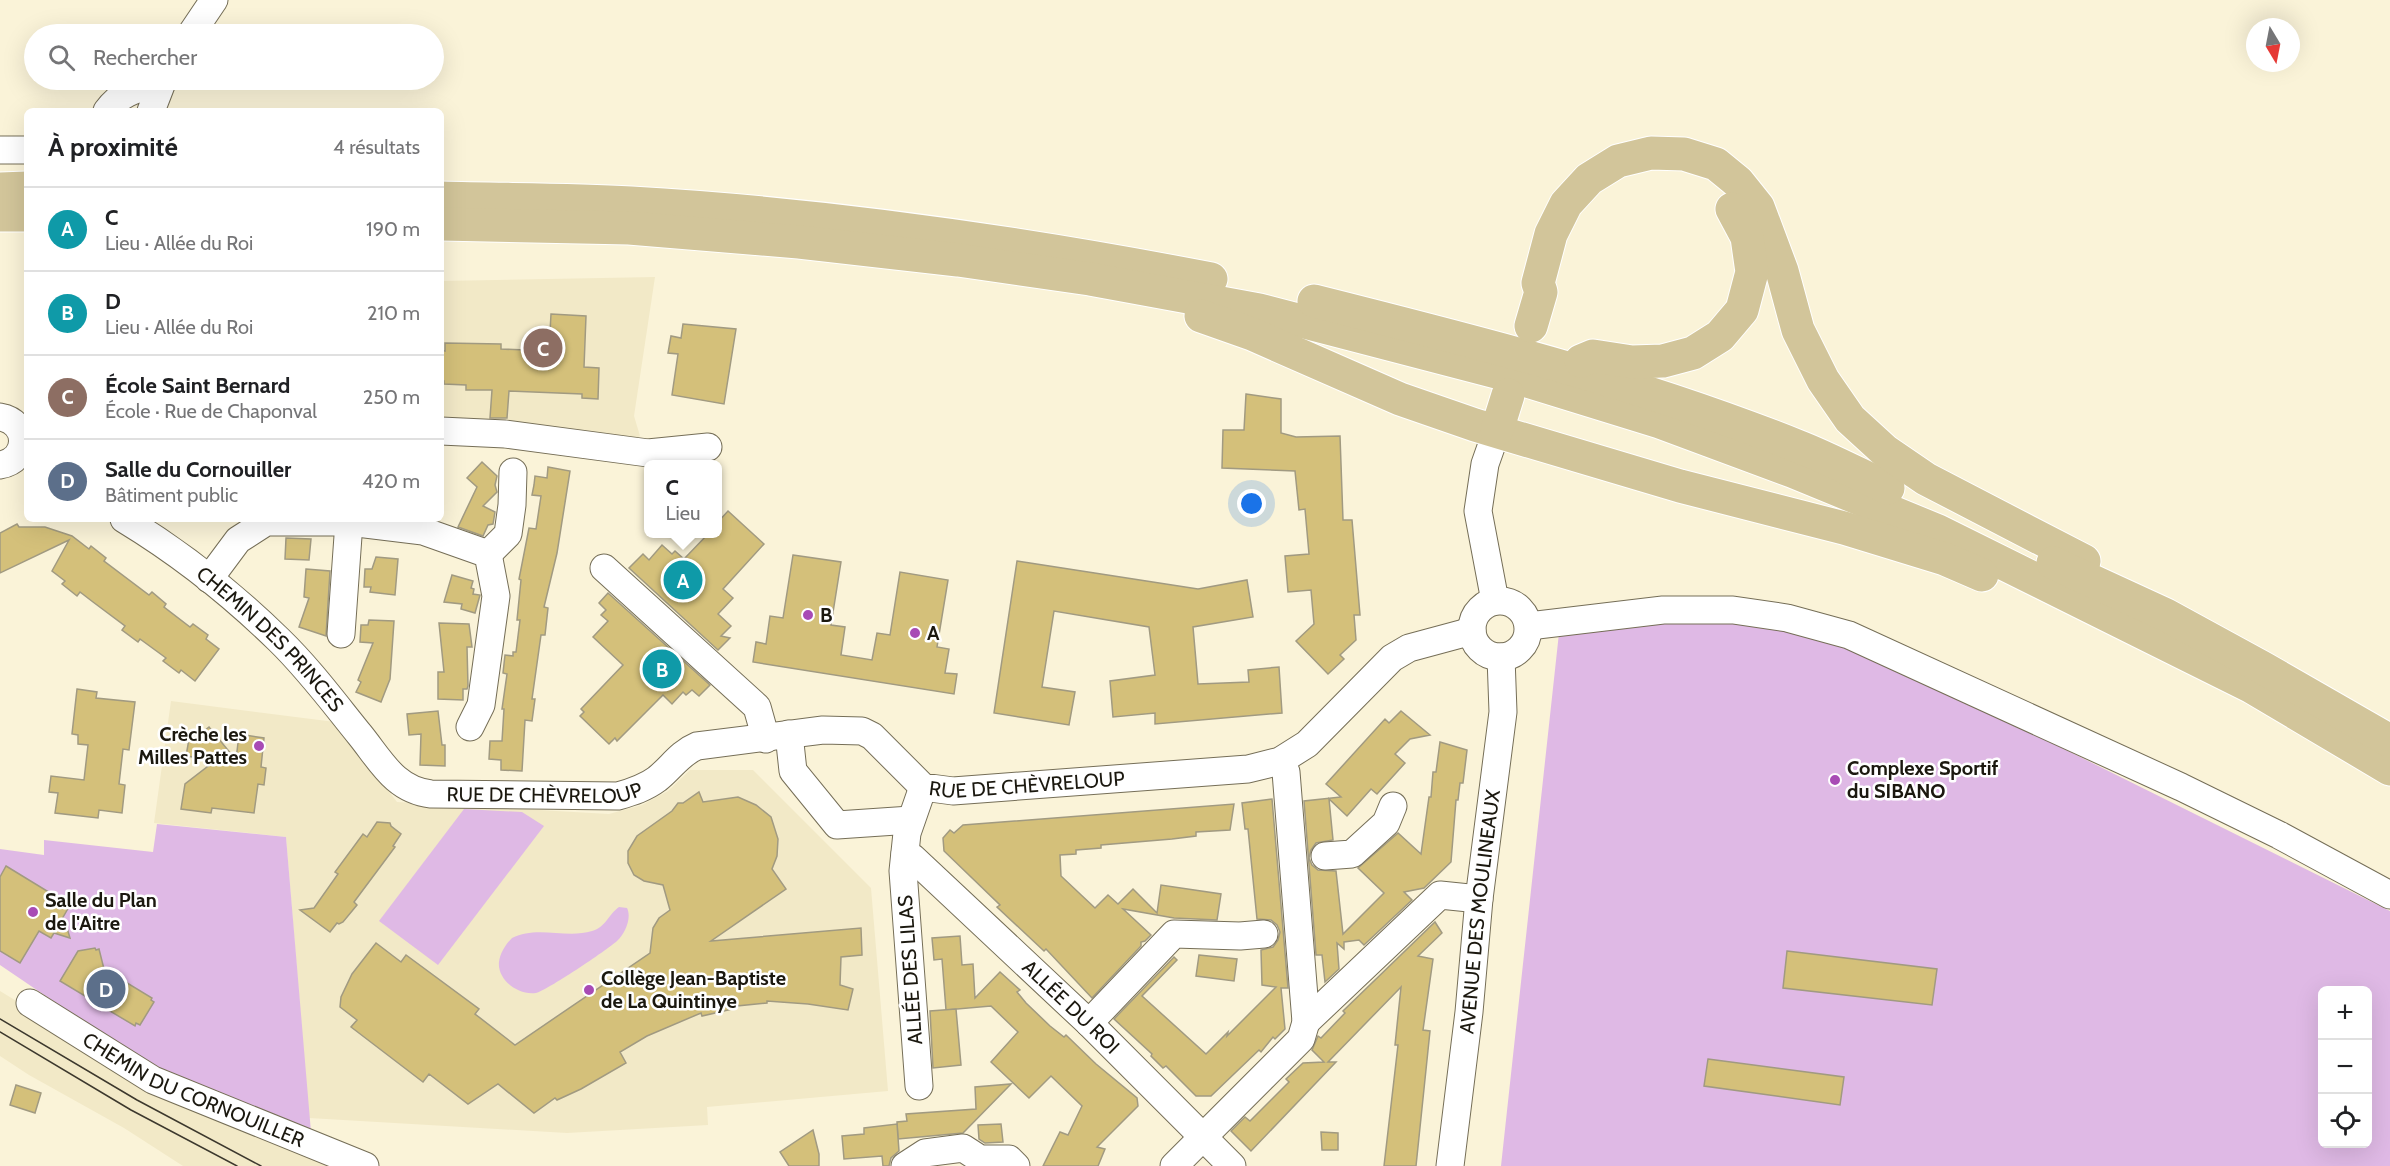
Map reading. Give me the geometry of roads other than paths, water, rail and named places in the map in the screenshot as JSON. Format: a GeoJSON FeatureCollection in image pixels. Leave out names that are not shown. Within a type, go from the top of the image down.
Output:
{"type":"FeatureCollection","features":[{"type":"Feature","properties":{"kind":"main road"},"geometry":{"type":"LineString","coordinates":[[1531,326],[1541,292],[1538,283],[1551,234],[1566,204],[1589,179],[1618,161],[1650,153],[1684,154],[1716,164],[1738,182],[1758,207],[1782,271],[1797,330],[1823,380],[1850,419],[1885,451],[1926,479],[2084,561],[2166,615]]}},
{"type":"Feature","properties":{"kind":"main road"},"geometry":{"type":"LineString","coordinates":[[1541,292],[1550,286],[1565,240],[1576,219],[1597,193],[1624,177],[1655,171],[1690,175],[1713,189],[1733,210],[1748,237],[1752,272],[1745,300],[1742,310],[1720,336],[1693,353],[1663,361],[1632,362],[1593,356],[1568,366]]}},
{"type":"Feature","properties":{"kind":"main road"},"geometry":{"type":"LineString","coordinates":[[0,189],[24,188]]}},
{"type":"Feature","properties":{"kind":"main road"},"geometry":{"type":"LineString","coordinates":[[444,198],[630,203],[796,216],[965,236],[1096,257],[1262,289],[1568,366],[1669,399],[1798,446],[2166,615],[2264,668],[2390,741]]}},
{"type":"Feature","properties":{"kind":"main road"},"geometry":{"type":"LineString","coordinates":[[0,215],[24,214]]}},
{"type":"Feature","properties":{"kind":"main road"},"geometry":{"type":"LineString","coordinates":[[444,224],[629,228],[799,242],[958,260],[1103,282],[1259,310],[1508,375],[1660,422],[1792,471],[1938,531],[2252,687],[2390,769]]}},
{"type":"Feature","properties":{"kind":"main road"},"geometry":{"type":"LineString","coordinates":[[1103,282],[1252,334],[1400,399],[1475,425],[1680,486],[1844,528],[1945,559],[2020,591],[2052,586]]}},
{"type":"Feature","properties":{"kind":"main road"},"geometry":{"type":"LineString","coordinates":[[1497,430],[1508,395]]}},
{"type":"Feature","properties":{"kind":"street"},"geometry":{"type":"LineString","coordinates":[[198,24],[214,0]]}},
{"type":"Feature","properties":{"kind":"street"},"geometry":{"type":"LineString","coordinates":[[110,108],[125,93],[133,90]]}},
{"type":"Feature","properties":{"kind":"street"},"geometry":{"type":"LineString","coordinates":[[0,150],[24,150]]}},
{"type":"Feature","properties":{"kind":"street"},"geometry":{"type":"LineString","coordinates":[[14,417],[22,435],[22,449],[15,460]]}},
{"type":"Feature","properties":{"kind":"street"},"geometry":{"type":"LineString","coordinates":[[1495,601],[1479,511],[1485,464],[1497,430]]}},
{"type":"Feature","properties":{"kind":"street"},"geometry":{"type":"LineString","coordinates":[[444,431],[506,434],[648,453],[708,447]]}},
{"type":"Feature","properties":{"kind":"street"},"geometry":{"type":"LineString","coordinates":[[488,554],[508,534],[513,472]]}},
{"type":"Feature","properties":{"kind":"street","name":"CHEMIN DES PRINCES"},"geometry":{"type":"LineString","coordinates":[[133,522],[209,579],[294,656],[397,780]]}},
{"type":"Feature","properties":{"kind":"street"},"geometry":{"type":"LineString","coordinates":[[209,579],[238,540],[266,522],[349,522],[423,531],[488,554]]}},
{"type":"Feature","properties":{"kind":"street"},"geometry":{"type":"LineString","coordinates":[[341,634],[349,522]]}},
{"type":"Feature","properties":{"kind":"street"},"geometry":{"type":"LineString","coordinates":[[470,728],[482,705],[496,596],[488,554]]}},
{"type":"Feature","properties":{"kind":"street"},"geometry":{"type":"LineString","coordinates":[[604,568],[757,707],[777,737],[793,771],[837,825],[911,820]]}},
{"type":"Feature","properties":{"kind":"street"},"geometry":{"type":"LineString","coordinates":[[1495,601],[1514,603],[1521,609],[1529,626],[1528,635],[1518,651],[1501,657],[1484,652],[1474,639],[1472,631],[1480,609],[1495,601]]}},
{"type":"Feature","properties":{"kind":"street"},"geometry":{"type":"LineString","coordinates":[[1529,626],[1663,610],[1693,609],[1759,613],[1839,632],[1880,648],[2181,787],[2279,835],[2390,895]]}},
{"type":"Feature","properties":{"kind":"street","name":"RUE DE CHÈVRELOUP"},"geometry":{"type":"LineString","coordinates":[[397,780],[417,792],[431,794],[618,796],[642,788],[658,778],[687,750],[696,746],[834,730],[862,731],[872,736],[923,787],[953,791],[1248,769],[1280,761],[1307,744],[1392,658],[1409,648],[1472,631]]}},
{"type":"Feature","properties":{"kind":"street","name":"AVENUE DES MOULINEAUX"},"geometry":{"type":"LineString","coordinates":[[1450,1166],[1469,1011],[1479,899],[1503,712],[1501,657]]}},
{"type":"Feature","properties":{"kind":"street"},"geometry":{"type":"LineString","coordinates":[[1280,761],[1286,772],[1310,857],[1281,933],[1306,1022]]}},
{"type":"Feature","properties":{"kind":"street","name":"ALLÉE DES LILAS"},"geometry":{"type":"LineString","coordinates":[[919,1086],[903,871],[911,820],[923,787]]}},
{"type":"Feature","properties":{"kind":"street"},"geometry":{"type":"LineString","coordinates":[[1310,857],[1352,854],[1386,823],[1393,806]]}},
{"type":"Feature","properties":{"kind":"street","name":"ALLÉE DU ROI"},"geometry":{"type":"LineString","coordinates":[[905,854],[913,858],[1089,1023],[1232,1166]]}},
{"type":"Feature","properties":{"kind":"street"},"geometry":{"type":"LineString","coordinates":[[1174,1166],[1301,1039],[1306,1022],[1440,895],[1479,899]]}},
{"type":"Feature","properties":{"kind":"street"},"geometry":{"type":"LineString","coordinates":[[1089,1023],[1174,934],[1240,936],[1281,933]]}},
{"type":"Feature","properties":{"kind":"street","name":"CHEMIN DU CORNOUILLER"},"geometry":{"type":"LineString","coordinates":[[30,1003],[153,1080],[365,1166]]}},
{"type":"Feature","properties":{"kind":"street"},"geometry":{"type":"LineString","coordinates":[[905,1166],[925,1153],[963,1148],[980,1159],[1010,1159],[1016,1166]]}},
{"type":"Feature","properties":{"kind":"tram line"},"geometry":{"type":"LineString","coordinates":[[0,1019],[137,1100],[261,1166]]}},
{"type":"Feature","properties":{"kind":"tram line"},"geometry":{"type":"LineString","coordinates":[[0,1032],[131,1110],[237,1166]]}},
{"type":"Feature","properties":{"kind":"place","name":"École Saint Bernard"},"geometry":{"type":"Point","coordinates":[543,348]}},
{"type":"Feature","properties":{"kind":"place","name":"C"},"geometry":{"type":"Point","coordinates":[683,580]}},
{"type":"Feature","properties":{"kind":"place","name":"B"},"geometry":{"type":"Point","coordinates":[808,615]}},
{"type":"Feature","properties":{"kind":"place","name":"A"},"geometry":{"type":"Point","coordinates":[915,633]}},
{"type":"Feature","properties":{"kind":"place","name":"D"},"geometry":{"type":"Point","coordinates":[662,669]}},
{"type":"Feature","properties":{"kind":"place","name":"Crèche les Milles Pattes"},"geometry":{"type":"Point","coordinates":[259,746]}},
{"type":"Feature","properties":{"kind":"place","name":"Complexe Sportif du SIBANO"},"geometry":{"type":"Point","coordinates":[1835,780]}},
{"type":"Feature","properties":{"kind":"place","name":"Salle du Plan de l'Aitre"},"geometry":{"type":"Point","coordinates":[33,912]}},
{"type":"Feature","properties":{"kind":"place","name":"Salle du Cornouiller"},"geometry":{"type":"Point","coordinates":[106,989]}},
{"type":"Feature","properties":{"kind":"place","name":"Collège Jean-Baptiste de La Quintinye"},"geometry":{"type":"Point","coordinates":[589,990]}}]}
